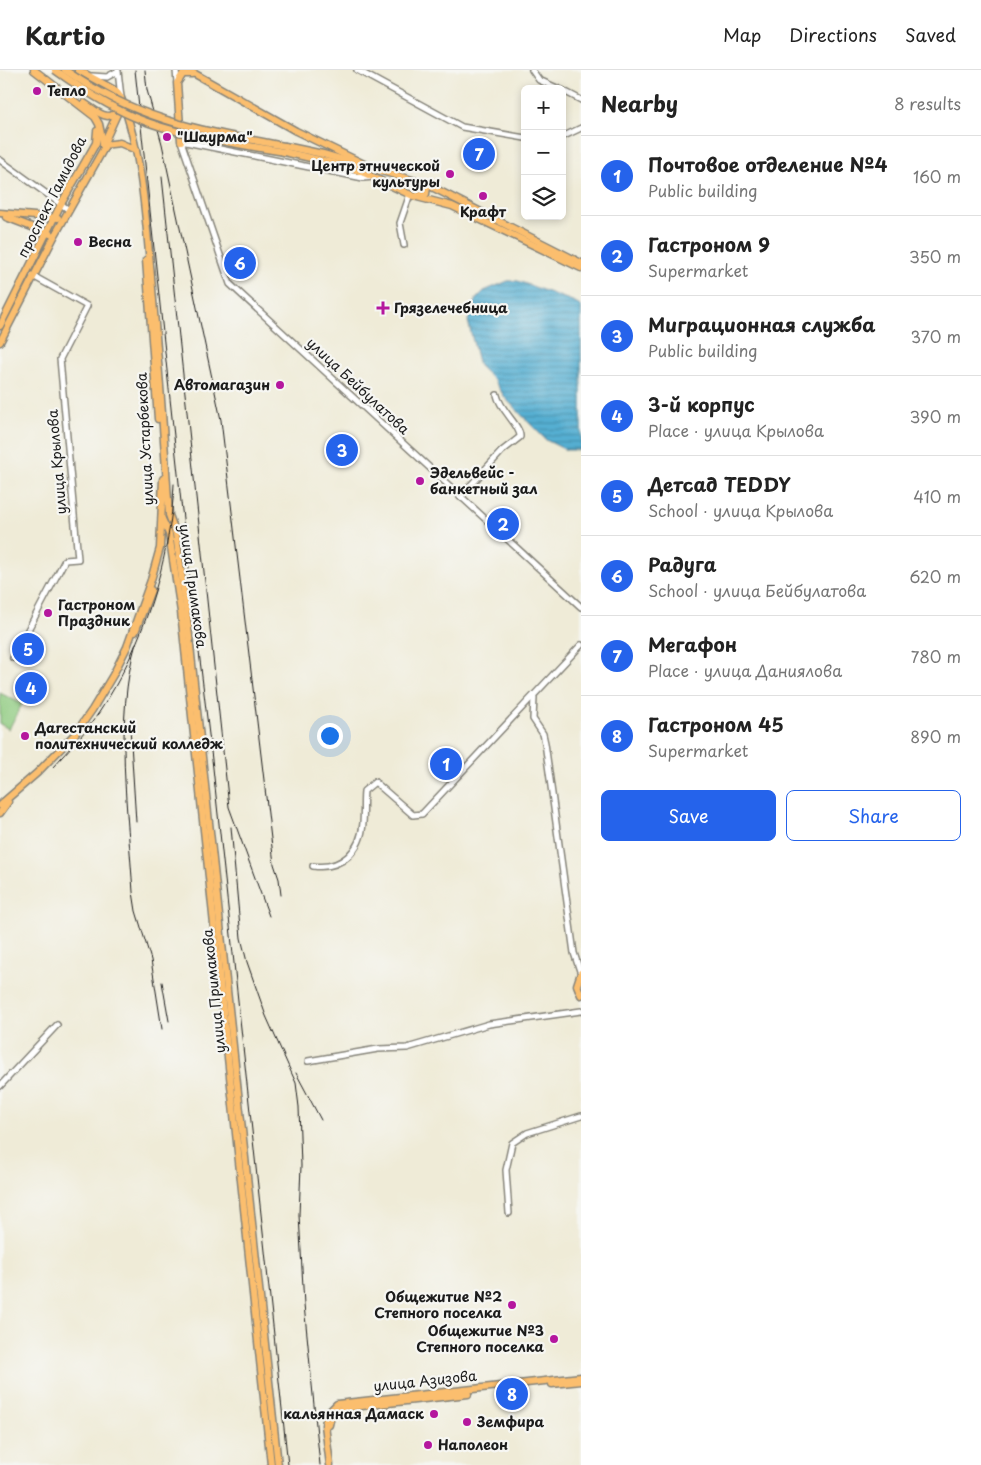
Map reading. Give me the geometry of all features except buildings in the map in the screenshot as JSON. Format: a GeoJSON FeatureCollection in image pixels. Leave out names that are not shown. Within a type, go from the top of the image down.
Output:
{"type":"FeatureCollection","features":[{"type":"Feature","properties":{"kind":"main road"},"geometry":{"type":"LineString","coordinates":[[55,70],[112,106],[147,121],[196,136],[323,154],[423,182]]}},
{"type":"Feature","properties":{"kind":"main road"},"geometry":{"type":"LineString","coordinates":[[65,70],[115,101],[146,115],[197,130],[284,149],[374,178],[411,195],[452,206],[473,215],[581,268]]}},
{"type":"Feature","properties":{"kind":"main road"},"geometry":{"type":"LineString","coordinates":[[78,70],[88,76]]}},
{"type":"Feature","properties":{"kind":"main road"},"geometry":{"type":"LineString","coordinates":[[34,71],[100,114],[112,117],[120,111]]}},
{"type":"Feature","properties":{"kind":"main road"},"geometry":{"type":"LineString","coordinates":[[0,813],[5,805],[48,766],[77,735],[105,696],[143,614],[168,535],[171,519],[148,234],[134,150],[127,145],[114,142],[103,146],[99,124],[95,117],[34,71]]}},
{"type":"Feature","properties":{"kind":"main road","name":"проспект Гамидова"},"geometry":{"type":"LineString","coordinates":[[0,326],[11,314],[33,276],[51,234],[59,203],[96,143],[97,128],[86,114],[34,71]]}},
{"type":"Feature","properties":{"kind":"main road"},"geometry":{"type":"LineString","coordinates":[[181,142],[177,83],[183,74],[190,71],[296,131],[337,149],[364,164],[423,182],[581,263]]}},
{"type":"Feature","properties":{"kind":"main road","name":"улица Устарбекова"},"geometry":{"type":"LineString","coordinates":[[0,805],[36,773],[75,734],[101,697],[127,647],[151,580],[160,548],[163,480],[144,232],[134,150],[120,111],[121,98],[116,91],[88,76]]}},
{"type":"Feature","properties":{"kind":"main road","name":"проспект Гамидова"},"geometry":{"type":"LineString","coordinates":[[0,342],[11,314],[51,234],[69,210],[120,111]]}},
{"type":"Feature","properties":{"kind":"main road"},"geometry":{"type":"LineString","coordinates":[[411,195],[422,196],[426,194],[423,182]]}},
{"type":"Feature","properties":{"kind":"main road"},"geometry":{"type":"LineString","coordinates":[[0,215],[56,216],[63,220]]}},
{"type":"Feature","properties":{"kind":"main road"},"geometry":{"type":"LineString","coordinates":[[0,215],[51,234]]}},
{"type":"Feature","properties":{"kind":"main road"},"geometry":{"type":"LineString","coordinates":[[168,535],[162,519],[171,519]]}},
{"type":"Feature","properties":{"kind":"main road","name":"улица Примакова"},"geometry":{"type":"LineString","coordinates":[[171,519],[176,534],[186,608],[278,1465]]}},
{"type":"Feature","properties":{"kind":"main road","name":"улица Примакова"},"geometry":{"type":"LineString","coordinates":[[168,535],[187,666],[271,1465]]}},
{"type":"Feature","properties":{"kind":"main road"},"geometry":{"type":"LineString","coordinates":[[581,973],[577,985],[581,995]]}},
{"type":"Feature","properties":{"kind":"main road","name":"улица Азизова"},"geometry":{"type":"LineString","coordinates":[[330,1465],[325,1425],[327,1414],[337,1404],[581,1376]]}},
{"type":"Feature","properties":{"kind":"main road","name":"улица Азизова"},"geometry":{"type":"LineString","coordinates":[[334,1465],[329,1425],[335,1410],[581,1381]]}},
{"type":"Feature","properties":{"kind":"street"},"geometry":{"type":"LineString","coordinates":[[176,70],[177,83]]}},
{"type":"Feature","properties":{"kind":"street"},"geometry":{"type":"LineString","coordinates":[[357,70],[462,127],[521,137]]}},
{"type":"Feature","properties":{"kind":"street"},"geometry":{"type":"LineString","coordinates":[[532,70],[539,80],[551,85]]}},
{"type":"Feature","properties":{"kind":"street"},"geometry":{"type":"LineString","coordinates":[[88,76],[107,77],[118,71],[121,98]]}},
{"type":"Feature","properties":{"kind":"street"},"geometry":{"type":"LineString","coordinates":[[566,92],[581,100]]}},
{"type":"Feature","properties":{"kind":"street"},"geometry":{"type":"LineString","coordinates":[[566,135],[581,128]]}},
{"type":"Feature","properties":{"kind":"street"},"geometry":{"type":"LineString","coordinates":[[181,142],[186,141],[363,178],[374,178]]}},
{"type":"Feature","properties":{"kind":"street","name":"улица Бейбулатова"},"geometry":{"type":"LineString","coordinates":[[181,142],[230,284],[581,607]]}},
{"type":"Feature","properties":{"kind":"street"},"geometry":{"type":"LineString","coordinates":[[0,160],[69,210]]}},
{"type":"Feature","properties":{"kind":"street"},"geometry":{"type":"LineString","coordinates":[[404,245],[400,223],[411,195]]}},
{"type":"Feature","properties":{"kind":"street"},"geometry":{"type":"LineString","coordinates":[[30,226],[28,220],[34,215]]}},
{"type":"Feature","properties":{"kind":"street","name":"улица Крылова"},"geometry":{"type":"LineString","coordinates":[[13,658],[65,560],[78,559],[60,358],[86,306],[33,276]]}},
{"type":"Feature","properties":{"kind":"street"},"geometry":{"type":"LineString","coordinates":[[460,497],[498,456],[520,437],[520,431],[501,409],[497,395]]}},
{"type":"Feature","properties":{"kind":"street"},"geometry":{"type":"LineString","coordinates":[[313,866],[333,866],[347,858],[357,848],[363,825],[364,791],[376,782],[413,815],[422,814],[581,645]]}},
{"type":"Feature","properties":{"kind":"street"},"geometry":{"type":"LineString","coordinates":[[534,697],[532,716],[543,734],[574,952],[581,973]]}},
{"type":"Feature","properties":{"kind":"street"},"geometry":{"type":"LineString","coordinates":[[308,1061],[378,1049],[407,1048],[489,1024],[581,1011]]}},
{"type":"Feature","properties":{"kind":"street"},"geometry":{"type":"LineString","coordinates":[[0,1086],[57,1025]]}},
{"type":"Feature","properties":{"kind":"street"},"geometry":{"type":"LineString","coordinates":[[510,1213],[506,1170],[512,1143],[528,1133],[581,1116]]}},
{"type":"Feature","properties":{"kind":"green space"},"geometry":{"type":"Polygon","coordinates":[[[0,693],[22,704],[9,729],[0,724],[0,693]]]}},
{"type":"Feature","properties":{"kind":"water"},"geometry":{"type":"Polygon","coordinates":[[[508,281],[518,281],[575,302],[581,307],[581,450],[566,450],[546,440],[506,399],[493,379],[479,366],[468,321],[476,299],[484,291],[508,281]]]}},
{"type":"Feature","properties":{"kind":"railway"},"geometry":{"type":"LineString","coordinates":[[135,70],[288,1465]]}},
{"type":"Feature","properties":{"kind":"railway"},"geometry":{"type":"LineString","coordinates":[[145,70],[147,90],[162,144],[221,420],[274,864],[279,879],[281,895]]}},
{"type":"Feature","properties":{"kind":"railway"},"geometry":{"type":"LineString","coordinates":[[162,177],[229,807],[269,916]]}},
{"type":"Feature","properties":{"kind":"railway"},"geometry":{"type":"LineString","coordinates":[[53,767],[84,733],[100,711],[129,660],[152,602],[160,572],[172,512],[174,484]]}},
{"type":"Feature","properties":{"kind":"railway"},"geometry":{"type":"LineString","coordinates":[[136,643],[129,672],[124,734],[126,799],[133,892],[136,911],[151,960],[162,1029]]}},
{"type":"Feature","properties":{"kind":"railway"},"geometry":{"type":"LineString","coordinates":[[130,727],[136,822]]}},
{"type":"Feature","properties":{"kind":"railway"},"geometry":{"type":"LineString","coordinates":[[231,827],[241,938],[247,962],[266,1016],[296,1083],[299,1107],[301,1166],[299,1215],[304,1305],[320,1465]]}},
{"type":"Feature","properties":{"kind":"railway"},"geometry":{"type":"LineString","coordinates":[[162,982],[169,1021]]}},
{"type":"Feature","properties":{"kind":"railway"},"geometry":{"type":"LineString","coordinates":[[296,1073],[321,1120]]}},
{"type":"Feature","properties":{"kind":"place","name":"Тепло"},"geometry":{"type":"Point","coordinates":[37,91]}},
{"type":"Feature","properties":{"kind":"place","name":"\"Шаурма\""},"geometry":{"type":"Point","coordinates":[167,137]}},
{"type":"Feature","properties":{"kind":"place","name":"Мегафон"},"geometry":{"type":"Point","coordinates":[479,154]}},
{"type":"Feature","properties":{"kind":"place","name":"Центр этнической культуры"},"geometry":{"type":"Point","coordinates":[450,174]}},
{"type":"Feature","properties":{"kind":"place","name":"Крафт"},"geometry":{"type":"Point","coordinates":[483,196]}},
{"type":"Feature","properties":{"kind":"place","name":"Весна"},"geometry":{"type":"Point","coordinates":[78,242]}},
{"type":"Feature","properties":{"kind":"place","name":"Радуга"},"geometry":{"type":"Point","coordinates":[240,263]}},
{"type":"Feature","properties":{"kind":"place","name":"Грязелечебница"},"geometry":{"type":"Point","coordinates":[383,308]}},
{"type":"Feature","properties":{"kind":"place","name":"Автомагазин"},"geometry":{"type":"Point","coordinates":[280,385]}},
{"type":"Feature","properties":{"kind":"place","name":"Миграционная служба"},"geometry":{"type":"Point","coordinates":[342,450]}},
{"type":"Feature","properties":{"kind":"place","name":"Эдельвейс - банкетный зал"},"geometry":{"type":"Point","coordinates":[420,481]}},
{"type":"Feature","properties":{"kind":"place","name":"Гастроном 9"},"geometry":{"type":"Point","coordinates":[503,524]}},
{"type":"Feature","properties":{"kind":"place","name":"Гастроном Праздник"},"geometry":{"type":"Point","coordinates":[48,613]}},
{"type":"Feature","properties":{"kind":"place","name":"Детсад TEDDY"},"geometry":{"type":"Point","coordinates":[28,649]}},
{"type":"Feature","properties":{"kind":"place","name":"3-й корпус"},"geometry":{"type":"Point","coordinates":[31,688]}},
{"type":"Feature","properties":{"kind":"place","name":"Дагестанский политехнический колледж"},"geometry":{"type":"Point","coordinates":[25,736]}},
{"type":"Feature","properties":{"kind":"place","name":"Почтовое отделение №4"},"geometry":{"type":"Point","coordinates":[446,764]}},
{"type":"Feature","properties":{"kind":"place","name":"Общежитие №2 Степного поселка"},"geometry":{"type":"Point","coordinates":[512,1305]}},
{"type":"Feature","properties":{"kind":"place","name":"Общежитие №3 Степного поселка"},"geometry":{"type":"Point","coordinates":[554,1339]}},
{"type":"Feature","properties":{"kind":"place","name":"Гастроном 45"},"geometry":{"type":"Point","coordinates":[512,1394]}},
{"type":"Feature","properties":{"kind":"place","name":"кальянная Дамаск"},"geometry":{"type":"Point","coordinates":[434,1414]}},
{"type":"Feature","properties":{"kind":"place","name":"Земфира"},"geometry":{"type":"Point","coordinates":[467,1422]}},
{"type":"Feature","properties":{"kind":"place","name":"Наполеон"},"geometry":{"type":"Point","coordinates":[428,1445]}}]}
